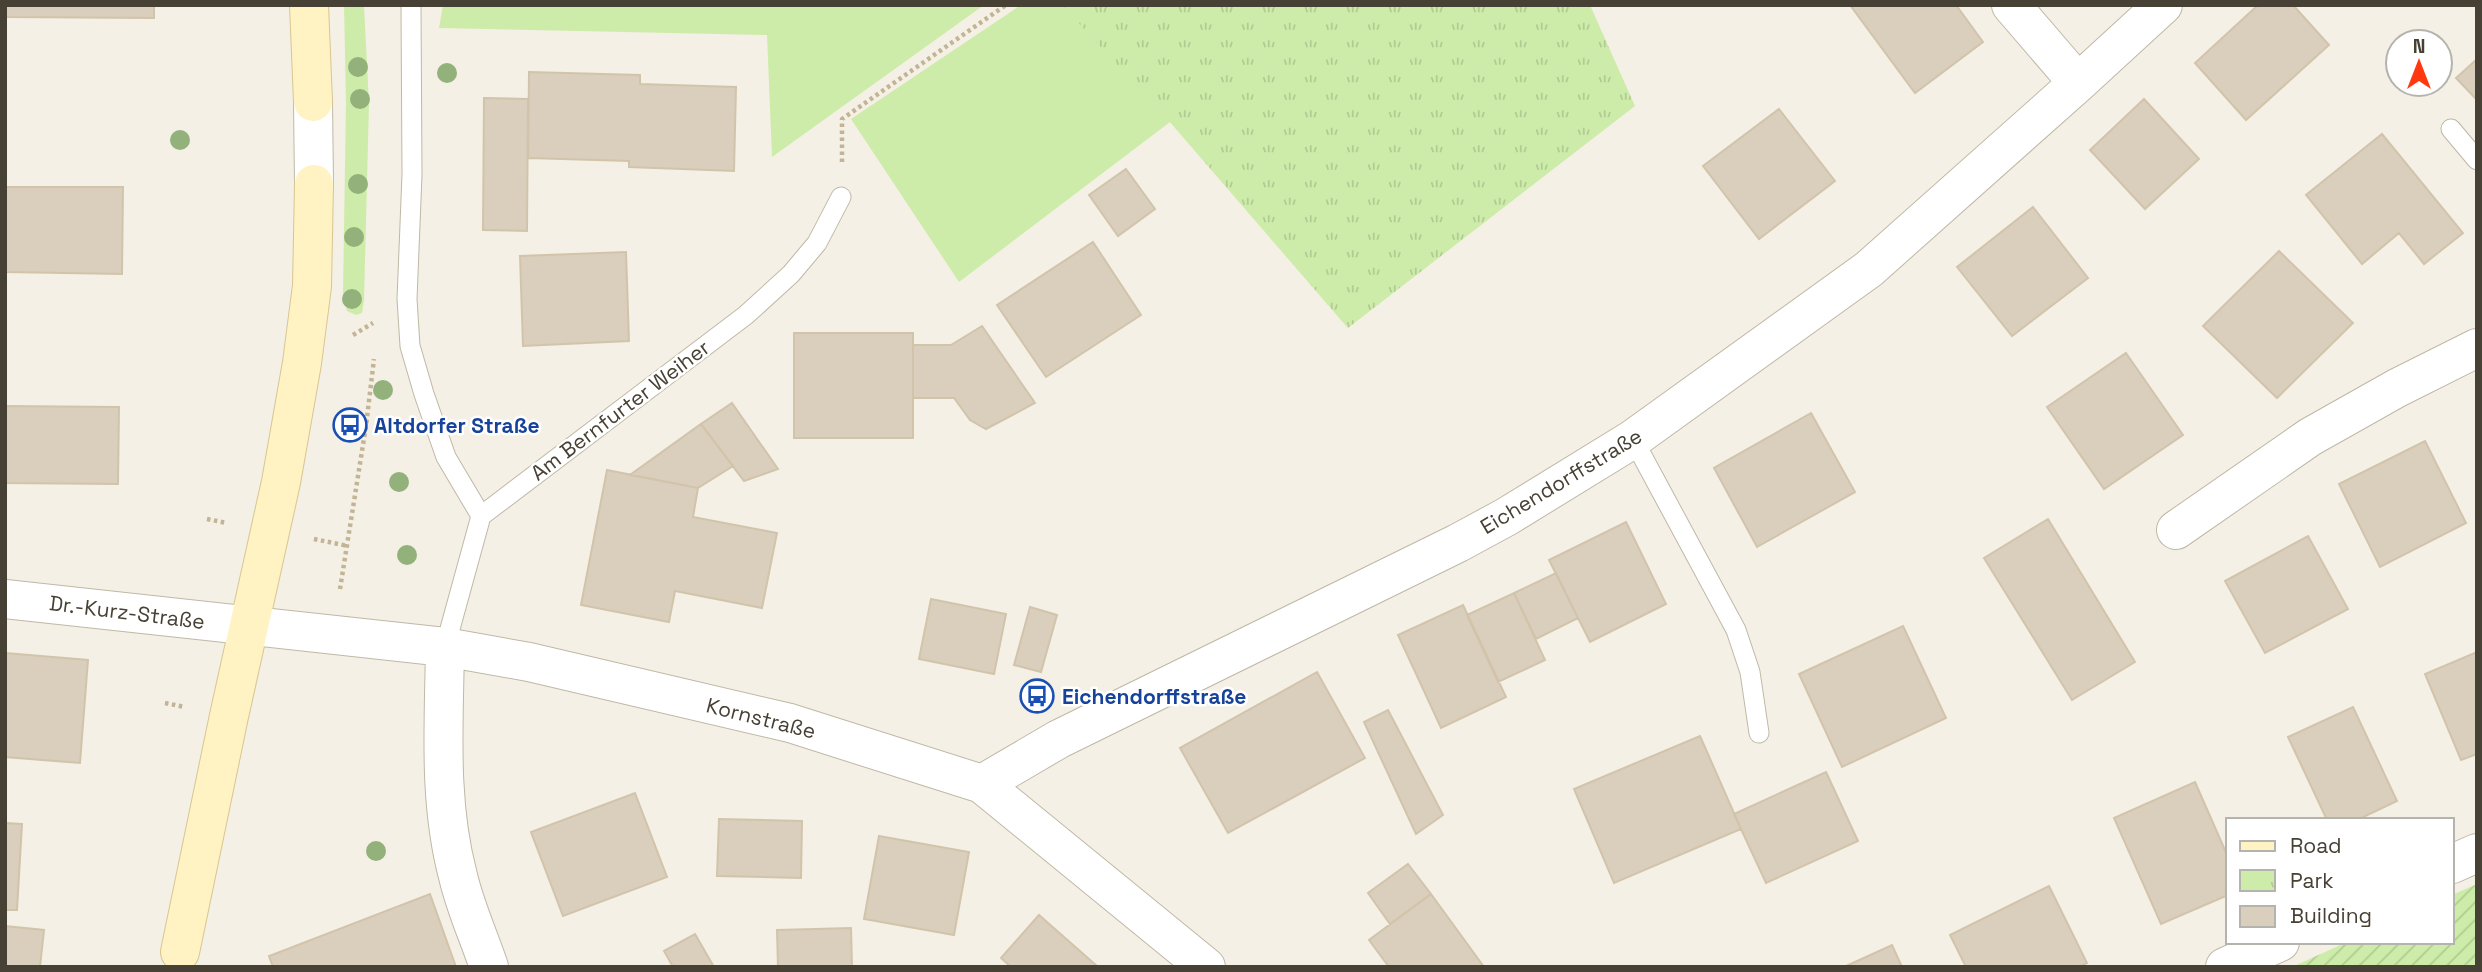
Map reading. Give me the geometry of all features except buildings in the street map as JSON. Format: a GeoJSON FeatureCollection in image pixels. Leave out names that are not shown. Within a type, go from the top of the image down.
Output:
{"type":"FeatureCollection","features":[{"type":"Feature","properties":{"kind":"main road"},"geometry":{"type":"LineString","coordinates":[[309,5],[313,102]]}},
{"type":"Feature","properties":{"kind":"main road"},"geometry":{"type":"LineString","coordinates":[[178,959],[223,740],[281,482],[308,323],[312,286],[314,184]]}},
{"type":"Feature","properties":{"kind":"street"},"geometry":{"type":"LineString","coordinates":[[2011,5],[2078,83]]}},
{"type":"Feature","properties":{"kind":"street","name":"Eichendorffstraße"},"geometry":{"type":"LineString","coordinates":[[982,784],[1059,738],[1506,517],[1633,439],[1869,269],[2162,5]]}},
{"type":"Feature","properties":{"kind":"street"},"geometry":{"type":"LineString","coordinates":[[313,102],[314,184]]}},
{"type":"Feature","properties":{"kind":"street"},"geometry":{"type":"LineString","coordinates":[[2176,530],[2310,437],[2477,348]]}},
{"type":"Feature","properties":{"kind":"street","name":"Dr.-Kurz-Straße"},"geometry":{"type":"LineString","coordinates":[[5,599],[250,626]]}},
{"type":"Feature","properties":{"kind":"street","name":"Kornstraße"},"geometry":{"type":"LineString","coordinates":[[250,626],[445,647],[530,662],[790,723],[982,784],[1206,967]]}},
{"type":"Feature","properties":{"kind":"street"},"geometry":{"type":"LineString","coordinates":[[445,647],[443,775],[447,823],[458,877],[489,967]]}},
{"type":"Feature","properties":{"kind":"street"},"geometry":{"type":"LineString","coordinates":[[2454,863],[2477,853]]}},
{"type":"Feature","properties":{"kind":"street"},"geometry":{"type":"LineString","coordinates":[[2225,967],[2276,944]]}},
{"type":"Feature","properties":{"kind":"lane"},"geometry":{"type":"LineString","coordinates":[[411,5],[412,175],[407,299],[410,346],[446,457],[481,516],[445,647]]}},
{"type":"Feature","properties":{"kind":"lane"},"geometry":{"type":"LineString","coordinates":[[2451,129],[2477,160]]}},
{"type":"Feature","properties":{"kind":"lane","name":"Am Bernfurter Weiher"},"geometry":{"type":"LineString","coordinates":[[481,516],[746,316],[791,274],[817,243],[841,197]]}},
{"type":"Feature","properties":{"kind":"lane"},"geometry":{"type":"LineString","coordinates":[[1633,439],[1736,630],[1750,672],[1759,733]]}},
{"type":"Feature","properties":{"kind":"path"},"geometry":{"type":"LineString","coordinates":[[841,197],[842,120],[1006,5]]}},
{"type":"Feature","properties":{"kind":"path"},"geometry":{"type":"LineString","coordinates":[[376,333],[377,321]]}},
{"type":"Feature","properties":{"kind":"path"},"geometry":{"type":"LineString","coordinates":[[331,635],[348,546],[374,356]]}},
{"type":"Feature","properties":{"kind":"path"},"geometry":{"type":"LineString","coordinates":[[350,425],[366,426]]}},
{"type":"Feature","properties":{"kind":"green space"},"geometry":{"type":"Polygon","coordinates":[[[344,5],[364,5],[369,104],[364,300],[362,313],[356,315],[347,311],[343,293],[346,103],[344,5]]]}},
{"type":"Feature","properties":{"kind":"green space"},"geometry":{"type":"Polygon","coordinates":[[[443,5],[984,5],[772,157],[767,35],[439,28],[443,5]]]}},
{"type":"Feature","properties":{"kind":"green space"},"geometry":{"type":"Polygon","coordinates":[[[1021,5],[1524,5],[1348,328],[1170,122],[959,282],[851,119],[1021,5]]]}},
{"type":"Feature","properties":{"kind":"green space"},"geometry":{"type":"Polygon","coordinates":[[[1062,5],[1590,5],[1635,106],[1348,328],[1170,122],[1062,5]]]}},
{"type":"Feature","properties":{"kind":"green space"},"geometry":{"type":"Polygon","coordinates":[[[2477,884],[2477,967],[2292,967],[2343,944],[2454,944],[2454,894],[2477,884]]]}},
{"type":"Feature","properties":{"kind":"place","name":"Altdorfer Straße"},"geometry":{"type":"Point","coordinates":[350,425]}},
{"type":"Feature","properties":{"kind":"place","name":"Eichendorffstraße"},"geometry":{"type":"Point","coordinates":[1037,696]}}]}
